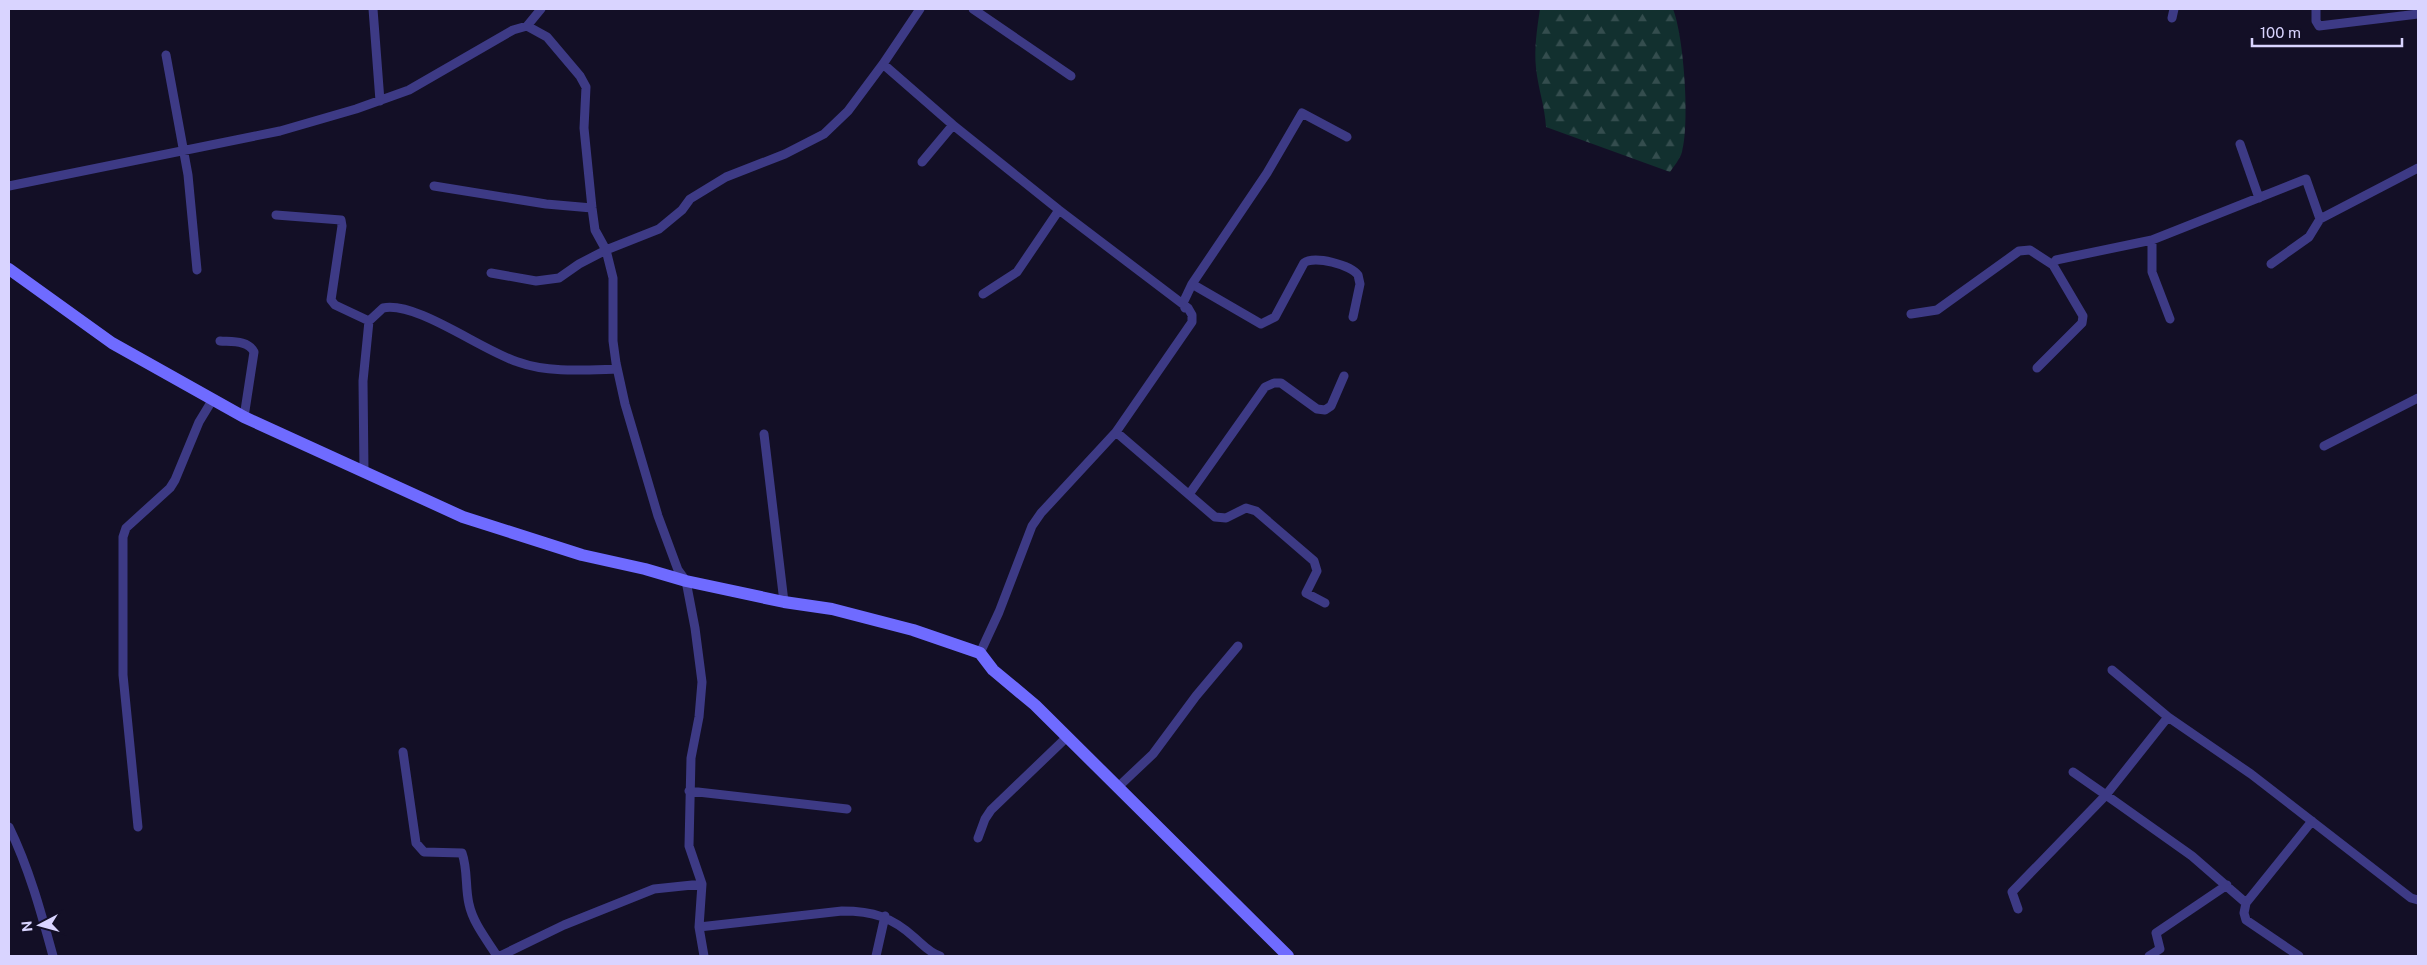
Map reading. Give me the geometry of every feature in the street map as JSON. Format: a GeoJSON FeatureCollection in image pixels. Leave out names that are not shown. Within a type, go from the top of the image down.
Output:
{"type":"FeatureCollection","features":[{"type":"Feature","properties":{"kind":"street"},"geometry":{"type":"LineString","coordinates":[[373,9],[380,101]]}},
{"type":"Feature","properties":{"kind":"street"},"geometry":{"type":"LineString","coordinates":[[9,186],[280,131],[380,101],[409,90],[513,30],[528,26],[541,9]]}},
{"type":"Feature","properties":{"kind":"street"},"geometry":{"type":"LineString","coordinates":[[491,273],[548,281],[558,278],[578,264],[606,250],[658,229],[682,210],[690,199],[726,177],[785,154],[824,134],[848,111],[920,9]]}},
{"type":"Feature","properties":{"kind":"street"},"geometry":{"type":"LineString","coordinates":[[973,9],[1071,76]]}},
{"type":"Feature","properties":{"kind":"street"},"geometry":{"type":"LineString","coordinates":[[2172,18],[2174,9]]}},
{"type":"Feature","properties":{"kind":"street"},"geometry":{"type":"LineString","coordinates":[[2316,9],[2316,21],[2320,26],[2418,14]]}},
{"type":"Feature","properties":{"kind":"street"},"geometry":{"type":"LineString","coordinates":[[528,26],[547,36],[584,83],[586,97],[584,128],[595,230],[606,250],[613,278],[613,341],[617,370],[624,404],[665,539],[678,570],[686,581],[699,651],[702,682],[699,717],[691,758],[689,846],[702,884],[700,927],[704,956]]}},
{"type":"Feature","properties":{"kind":"street"},"geometry":{"type":"LineString","coordinates":[[166,55],[192,204],[197,270]]}},
{"type":"Feature","properties":{"kind":"street"},"geometry":{"type":"LineString","coordinates":[[883,64],[953,125],[1059,210],[1130,263],[1192,314],[1192,322],[1116,432],[1041,512],[1032,526],[1003,604],[980,653]]}},
{"type":"Feature","properties":{"kind":"street"},"geometry":{"type":"LineString","coordinates":[[1185,308],[1183,303],[1192,284],[1267,172],[1302,113],[1348,137]]}},
{"type":"Feature","properties":{"kind":"street"},"geometry":{"type":"LineString","coordinates":[[922,162],[953,125]]}},
{"type":"Feature","properties":{"kind":"street"},"geometry":{"type":"LineString","coordinates":[[2240,144],[2259,198]]}},
{"type":"Feature","properties":{"kind":"street"},"geometry":{"type":"LineString","coordinates":[[2271,264],[2309,237],[2320,219],[2418,168]]}},
{"type":"Feature","properties":{"kind":"street"},"geometry":{"type":"LineString","coordinates":[[2053,265],[2056,260],[2152,240],[2306,179],[2320,219]]}},
{"type":"Feature","properties":{"kind":"street"},"geometry":{"type":"LineString","coordinates":[[434,186],[546,204],[592,208]]}},
{"type":"Feature","properties":{"kind":"street"},"geometry":{"type":"LineString","coordinates":[[983,294],[1017,272],[1059,210]]}},
{"type":"Feature","properties":{"kind":"street"},"geometry":{"type":"LineString","coordinates":[[276,214],[340,220],[342,226],[331,300],[336,305],[369,321]]}},
{"type":"Feature","properties":{"kind":"street"},"geometry":{"type":"LineString","coordinates":[[2152,240],[2152,272],[2170,320]]}},
{"type":"Feature","properties":{"kind":"street"},"geometry":{"type":"LineString","coordinates":[[1911,314],[1937,310],[2023,249],[2030,250],[2053,265],[2083,316],[2082,323],[2037,368]]}},
{"type":"Feature","properties":{"kind":"street"},"geometry":{"type":"LineString","coordinates":[[1192,284],[1261,324],[1275,317],[1304,263],[1309,260],[1318,259],[1351,269],[1358,275],[1360,284],[1353,317]]}},
{"type":"Feature","properties":{"kind":"street"},"geometry":{"type":"LineString","coordinates":[[9,269],[112,343],[244,417],[464,517],[582,555],[645,569],[686,581],[874,619],[980,653],[993,670],[1035,705],[1288,956]]}},
{"type":"Feature","properties":{"kind":"street"},"geometry":{"type":"LineString","coordinates":[[364,472],[363,381],[369,321],[383,308],[398,307],[416,313],[523,364],[583,370],[617,370]]}},
{"type":"Feature","properties":{"kind":"street"},"geometry":{"type":"LineString","coordinates":[[220,340],[242,343],[252,348],[254,352],[244,417]]}},
{"type":"Feature","properties":{"kind":"street"},"geometry":{"type":"LineString","coordinates":[[1190,493],[1265,387],[1274,383],[1280,383],[1316,409],[1325,410],[1330,406],[1344,376]]}},
{"type":"Feature","properties":{"kind":"street"},"geometry":{"type":"LineString","coordinates":[[138,826],[124,676],[123,537],[126,528],[170,488],[199,422],[213,398]]}},
{"type":"Feature","properties":{"kind":"street"},"geometry":{"type":"LineString","coordinates":[[2324,446],[2418,398]]}},
{"type":"Feature","properties":{"kind":"street"},"geometry":{"type":"LineString","coordinates":[[1116,432],[1220,519],[1246,508],[1256,511],[1314,561],[1317,571],[1306,593],[1325,603]]}},
{"type":"Feature","properties":{"kind":"street"},"geometry":{"type":"LineString","coordinates":[[764,434],[784,602]]}},
{"type":"Feature","properties":{"kind":"street"},"geometry":{"type":"LineString","coordinates":[[1117,788],[1153,754],[1196,696],[1238,646]]}},
{"type":"Feature","properties":{"kind":"street"},"geometry":{"type":"LineString","coordinates":[[2112,670],[2168,717],[2251,774],[2411,898],[2418,900]]}},
{"type":"Feature","properties":{"kind":"street"},"geometry":{"type":"LineString","coordinates":[[2018,909],[2012,892],[2106,794],[2168,717]]}},
{"type":"Feature","properties":{"kind":"street"},"geometry":{"type":"LineString","coordinates":[[978,838],[985,819],[991,810],[1067,737]]}},
{"type":"Feature","properties":{"kind":"street"},"geometry":{"type":"LineString","coordinates":[[403,752],[416,843],[424,852],[462,853],[466,864],[467,888],[473,918],[498,956],[564,925],[639,894],[654,889],[702,884]]}},
{"type":"Feature","properties":{"kind":"street"},"geometry":{"type":"LineString","coordinates":[[2074,772],[2192,856],[2246,903]]}},
{"type":"Feature","properties":{"kind":"street"},"geometry":{"type":"LineString","coordinates":[[689,791],[847,809]]}},
{"type":"Feature","properties":{"kind":"street"},"geometry":{"type":"LineString","coordinates":[[2300,956],[2246,920],[2244,913],[2246,903],[2312,821]]}},
{"type":"Feature","properties":{"kind":"street"},"geometry":{"type":"LineString","coordinates":[[9,827],[20,850],[39,903],[53,956]]}},
{"type":"Feature","properties":{"kind":"street"},"geometry":{"type":"LineString","coordinates":[[2150,956],[2160,949],[2156,933],[2227,886]]}},
{"type":"Feature","properties":{"kind":"street"},"geometry":{"type":"LineString","coordinates":[[700,927],[842,911],[860,911],[885,916],[908,932],[932,953],[940,956]]}},
{"type":"Feature","properties":{"kind":"street"},"geometry":{"type":"LineString","coordinates":[[876,956],[885,916]]}},
{"type":"Feature","properties":{"kind":"green space"},"geometry":{"type":"Polygon","coordinates":[[[1540,9],[1673,9],[1683,59],[1686,121],[1682,152],[1670,172],[1546,127],[1535,61],[1540,9]]]}}]}
